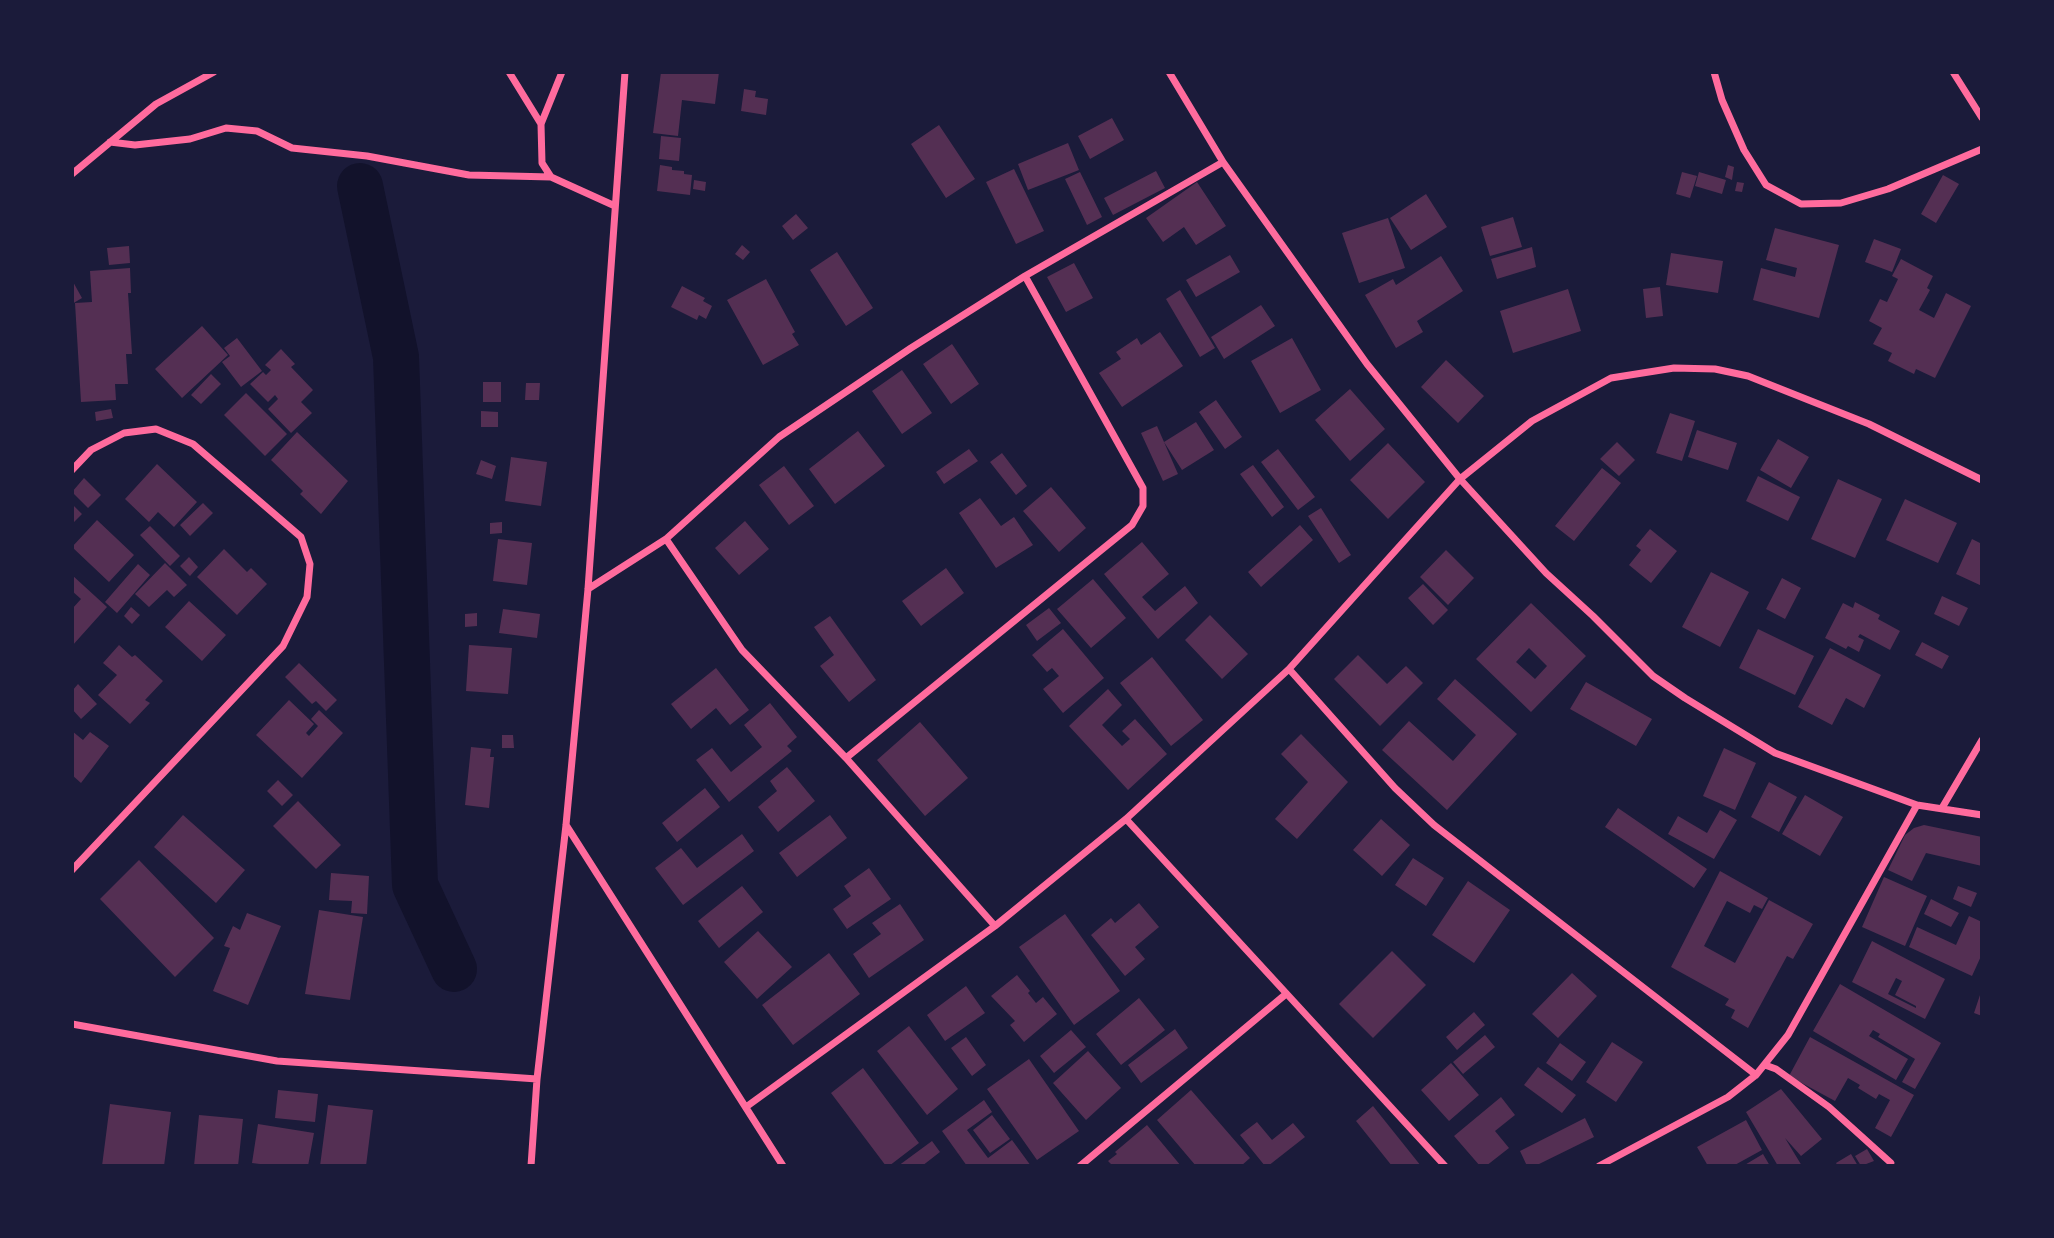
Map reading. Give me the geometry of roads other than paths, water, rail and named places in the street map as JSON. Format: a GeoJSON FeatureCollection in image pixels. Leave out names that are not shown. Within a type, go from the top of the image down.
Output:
{"type":"FeatureCollection","features":[{"type":"Feature","properties":{"kind":"street"},"geometry":{"type":"LineString","coordinates":[[72,174],[156,104],[214,72]]}},
{"type":"Feature","properties":{"kind":"street"},"geometry":{"type":"LineString","coordinates":[[509,72],[541,124]]}},
{"type":"Feature","properties":{"kind":"street"},"geometry":{"type":"LineString","coordinates":[[551,177],[542,163],[541,124],[562,72]]}},
{"type":"Feature","properties":{"kind":"street"},"geometry":{"type":"LineString","coordinates":[[531,1166],[537,1079],[566,825],[588,589],[625,72]]}},
{"type":"Feature","properties":{"kind":"street"},"geometry":{"type":"LineString","coordinates":[[1169,72],[1223,162],[1367,364],[1460,479],[1546,573],[1654,676],[1775,753],[1917,806],[1982,816]]}},
{"type":"Feature","properties":{"kind":"street"},"geometry":{"type":"LineString","coordinates":[[1714,72],[1722,100],[1744,150],[1766,185],[1801,204],[1841,203],[1888,189],[1982,149]]}},
{"type":"Feature","properties":{"kind":"street"},"geometry":{"type":"LineString","coordinates":[[1953,72],[1982,118]]}},
{"type":"Feature","properties":{"kind":"street"},"geometry":{"type":"LineString","coordinates":[[110,142],[135,145],[190,139],[226,128],[257,131],[292,148],[367,156],[470,175],[551,177],[615,206]]}},
{"type":"Feature","properties":{"kind":"street"},"geometry":{"type":"LineString","coordinates":[[588,589],[666,539],[779,437],[911,348],[1025,276],[1223,162]]}},
{"type":"Feature","properties":{"kind":"street"},"geometry":{"type":"LineString","coordinates":[[846,758],[1132,525],[1143,506],[1143,488],[1025,276]]}},
{"type":"Feature","properties":{"kind":"street"},"geometry":{"type":"LineString","coordinates":[[746,1107],[995,926],[1126,819],[1289,669],[1460,479],[1532,421],[1611,378],[1674,368],[1715,369],[1748,376],[1869,424],[1982,480]]}},
{"type":"Feature","properties":{"kind":"street"},"geometry":{"type":"LineString","coordinates":[[72,470],[91,450],[124,433],[156,429],[193,444],[301,537],[310,564],[307,597],[283,646],[72,870]]}},
{"type":"Feature","properties":{"kind":"street"},"geometry":{"type":"LineString","coordinates":[[666,539],[742,650],[846,758],[995,926]]}},
{"type":"Feature","properties":{"kind":"street"},"geometry":{"type":"LineString","coordinates":[[1289,669],[1395,788],[1434,825],[1756,1075]]}},
{"type":"Feature","properties":{"kind":"street"},"geometry":{"type":"LineString","coordinates":[[1942,808],[1982,740]]}},
{"type":"Feature","properties":{"kind":"street"},"geometry":{"type":"LineString","coordinates":[[1599,1166],[1728,1097],[1765,1065],[1788,1035],[1917,806]]}},
{"type":"Feature","properties":{"kind":"street"},"geometry":{"type":"LineString","coordinates":[[1126,819],[1445,1166]]}},
{"type":"Feature","properties":{"kind":"street"},"geometry":{"type":"LineString","coordinates":[[566,825],[783,1166]]}},
{"type":"Feature","properties":{"kind":"street"},"geometry":{"type":"LineString","coordinates":[[1080,1166],[1286,994]]}},
{"type":"Feature","properties":{"kind":"street"},"geometry":{"type":"LineString","coordinates":[[72,1024],[277,1061],[537,1079]]}},
{"type":"Feature","properties":{"kind":"street"},"geometry":{"type":"LineString","coordinates":[[1765,1065],[1776,1069],[1829,1107],[1892,1163],[1890,1166]]}},
{"type":"Feature","properties":{"kind":"waterway"},"geometry":{"type":"LineString","coordinates":[[360,186],[396,357],[415,885],[454,969]]}}]}
